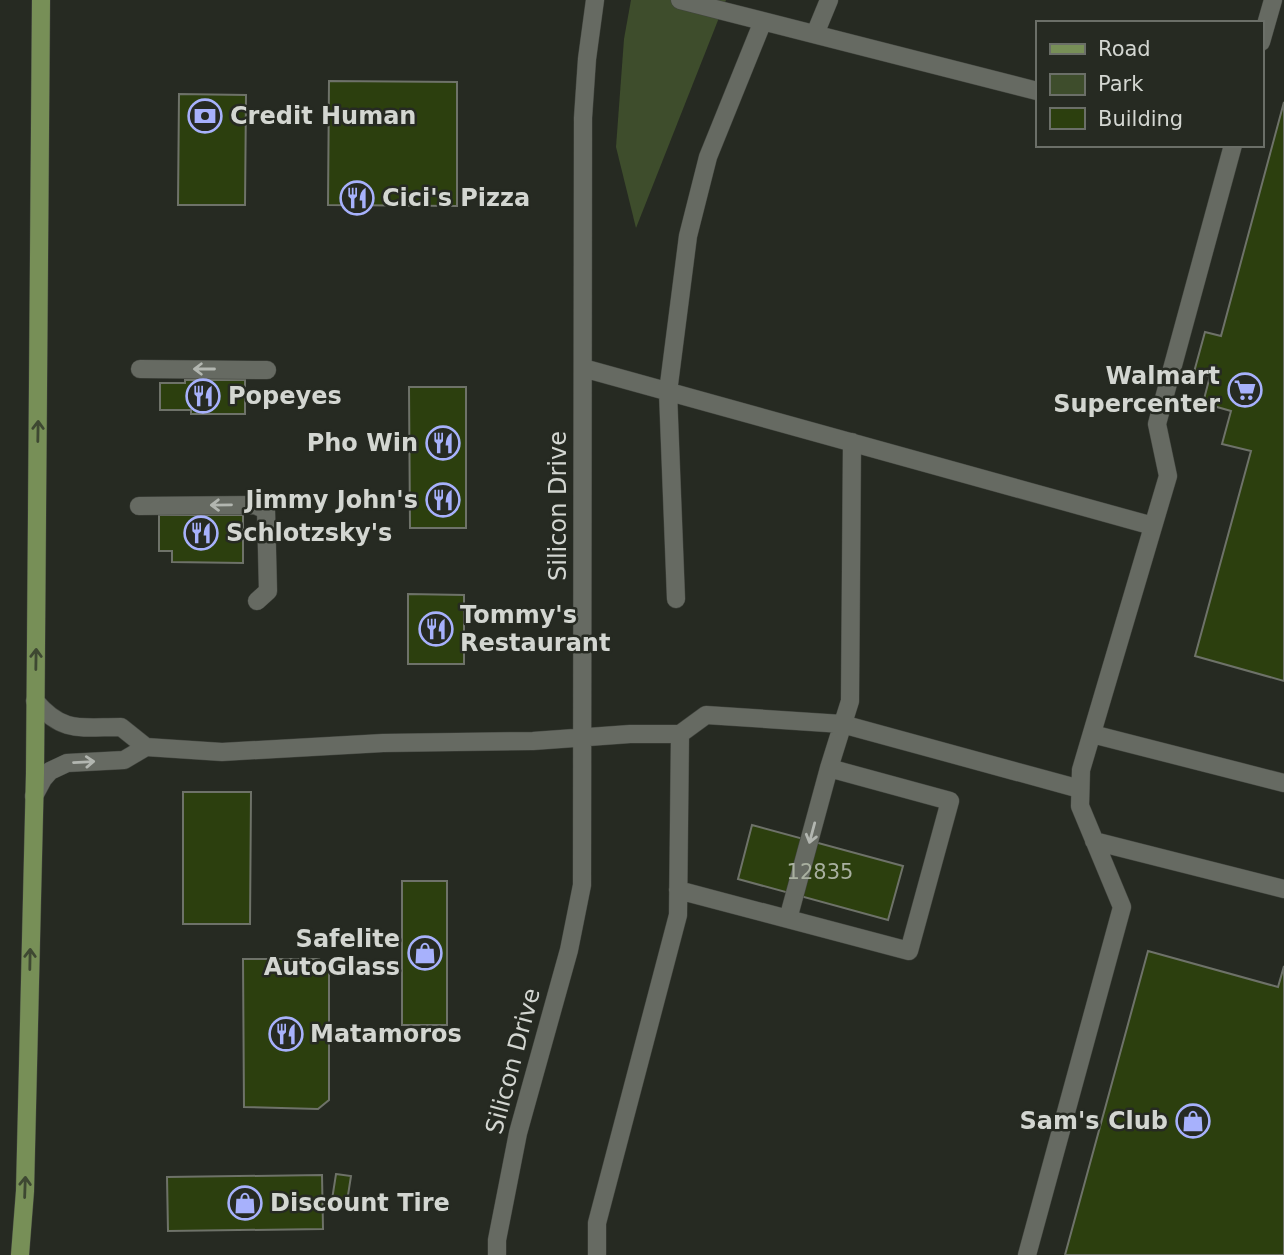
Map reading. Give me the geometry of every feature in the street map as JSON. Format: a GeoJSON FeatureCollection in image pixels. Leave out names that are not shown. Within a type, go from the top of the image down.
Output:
{"type":"FeatureCollection","features":[{"type":"Feature","properties":{"kind":"main road"},"geometry":{"type":"LineString","coordinates":[[20,1255],[25,1191],[34,796],[42,151],[41,0]]}},
{"type":"Feature","properties":{"kind":"street","name":"Silicon Drive"},"geometry":{"type":"LineString","coordinates":[[497,1255],[497,1240],[518,1133],[569,950],[582,885],[583,118],[595,0]]}},
{"type":"Feature","properties":{"kind":"street"},"geometry":{"type":"LineString","coordinates":[[680,0],[1036,91]]}},
{"type":"Feature","properties":{"kind":"street"},"geometry":{"type":"LineString","coordinates":[[815,34],[829,0]]}},
{"type":"Feature","properties":{"kind":"street"},"geometry":{"type":"LineString","coordinates":[[1263,35],[1273,0]]}},
{"type":"Feature","properties":{"kind":"street"},"geometry":{"type":"LineString","coordinates":[[676,599],[668,392],[688,236],[708,157],[763,21]]}},
{"type":"Feature","properties":{"kind":"street"},"geometry":{"type":"LineString","coordinates":[[1027,1255],[1122,907],[1080,806],[1081,770],[1168,476],[1157,424],[1232,147]]}},
{"type":"Feature","properties":{"kind":"street"},"geometry":{"type":"LineString","coordinates":[[141,369],[267,370]]}},
{"type":"Feature","properties":{"kind":"street"},"geometry":{"type":"LineString","coordinates":[[583,369],[1153,526]]}},
{"type":"Feature","properties":{"kind":"street"},"geometry":{"type":"LineString","coordinates":[[788,919],[850,701],[852,442]]}},
{"type":"Feature","properties":{"kind":"street"},"geometry":{"type":"LineString","coordinates":[[139,506],[255,505],[266,510],[268,590],[257,601]]}},
{"type":"Feature","properties":{"kind":"street"},"geometry":{"type":"LineString","coordinates":[[35,701],[48,716],[61,724],[76,727],[121,727],[146,747]]}},
{"type":"Feature","properties":{"kind":"street"},"geometry":{"type":"LineString","coordinates":[[34,796],[50,771],[67,763],[124,760],[146,747],[222,752],[383,743],[533,741],[680,734],[706,715],[842,724],[1080,789]]}},
{"type":"Feature","properties":{"kind":"street"},"geometry":{"type":"LineString","coordinates":[[597,1255],[597,1223],[677,915],[680,734]]}},
{"type":"Feature","properties":{"kind":"street"},"geometry":{"type":"LineString","coordinates":[[1092,734],[1284,783]]}},
{"type":"Feature","properties":{"kind":"street"},"geometry":{"type":"LineString","coordinates":[[678,890],[909,951],[950,801],[829,768]]}},
{"type":"Feature","properties":{"kind":"street"},"geometry":{"type":"LineString","coordinates":[[1094,841],[1284,889]]}},
{"type":"Feature","properties":{"kind":"green space"},"geometry":{"type":"Polygon","coordinates":[[[631,0],[726,0],[636,228],[616,147],[624,39],[631,0]]]}},
{"type":"Feature","properties":{"kind":"building"},"geometry":{"type":"Polygon","coordinates":[[[329,81],[457,82],[457,206],[328,205],[329,81]]]}},
{"type":"Feature","properties":{"kind":"building"},"geometry":{"type":"Polygon","coordinates":[[[179,94],[246,95],[245,205],[178,205],[179,94]]]}},
{"type":"Feature","properties":{"kind":"building","name":"Walmart Supercenter"},"geometry":{"type":"Polygon","coordinates":[[[1284,102],[1284,681],[1195,656],[1251,451],[1222,444],[1231,411],[1203,403],[1210,376],[1194,372],[1205,332],[1221,336],[1284,102]]]}},
{"type":"Feature","properties":{"kind":"building","name":"Popeyes"},"geometry":{"type":"Polygon","coordinates":[[[185,380],[245,380],[245,414],[191,414],[191,410],[160,410],[160,383],[185,383],[185,380]]]}},
{"type":"Feature","properties":{"kind":"building"},"geometry":{"type":"Polygon","coordinates":[[[409,387],[466,387],[466,528],[410,528],[409,387]]]}},
{"type":"Feature","properties":{"kind":"building","name":"Schlotzsky's"},"geometry":{"type":"Polygon","coordinates":[[[159,515],[243,515],[243,563],[172,562],[172,551],[159,551],[159,515]]]}},
{"type":"Feature","properties":{"kind":"building","name":"Tommy's Restaurant"},"geometry":{"type":"Polygon","coordinates":[[[408,594],[464,595],[464,664],[408,664],[408,594]]]}},
{"type":"Feature","properties":{"kind":"building"},"geometry":{"type":"Polygon","coordinates":[[[183,792],[251,792],[250,924],[183,924],[183,792]]]}},
{"type":"Feature","properties":{"kind":"building"},"geometry":{"type":"Polygon","coordinates":[[[752,825],[903,866],[888,920],[738,879],[752,825]]]}},
{"type":"Feature","properties":{"kind":"building","name":"Safelite AutoGlass"},"geometry":{"type":"Polygon","coordinates":[[[402,881],[447,881],[447,1025],[402,1025],[402,881]]]}},
{"type":"Feature","properties":{"kind":"building","name":"Sam's Club"},"geometry":{"type":"Polygon","coordinates":[[[1148,951],[1278,987],[1284,966],[1284,1255],[1065,1255],[1148,951]]]}},
{"type":"Feature","properties":{"kind":"building","name":"Matamoros"},"geometry":{"type":"Polygon","coordinates":[[[243,959],[319,959],[329,968],[329,1100],[318,1109],[244,1107],[243,959]]]}},
{"type":"Feature","properties":{"kind":"building"},"geometry":{"type":"Polygon","coordinates":[[[336,1174],[351,1176],[346,1208],[331,1206],[336,1174]]]}},
{"type":"Feature","properties":{"kind":"building","name":"Discount Tire"},"geometry":{"type":"Polygon","coordinates":[[[322,1175],[323,1229],[168,1231],[167,1177],[322,1175]]]}},
{"type":"Feature","properties":{"kind":"place","name":"Credit Human"},"geometry":{"type":"Point","coordinates":[205,116]}},
{"type":"Feature","properties":{"kind":"place","name":"Cici's Pizza"},"geometry":{"type":"Point","coordinates":[357,198]}},
{"type":"Feature","properties":{"kind":"place","name":"Walmart Supercenter"},"geometry":{"type":"Point","coordinates":[1245,390]}},
{"type":"Feature","properties":{"kind":"place","name":"Popeyes"},"geometry":{"type":"Point","coordinates":[203,396]}},
{"type":"Feature","properties":{"kind":"place","name":"Pho Win"},"geometry":{"type":"Point","coordinates":[443,443]}},
{"type":"Feature","properties":{"kind":"place","name":"Jimmy John's"},"geometry":{"type":"Point","coordinates":[443,500]}},
{"type":"Feature","properties":{"kind":"place","name":"Schlotzsky's"},"geometry":{"type":"Point","coordinates":[201,533]}},
{"type":"Feature","properties":{"kind":"place","name":"Tommy's Restaurant"},"geometry":{"type":"Point","coordinates":[436,629]}},
{"type":"Feature","properties":{"kind":"place","name":"Safelite AutoGlass"},"geometry":{"type":"Point","coordinates":[425,953]}},
{"type":"Feature","properties":{"kind":"place","name":"Matamoros"},"geometry":{"type":"Point","coordinates":[286,1034]}},
{"type":"Feature","properties":{"kind":"place","name":"Sam's Club"},"geometry":{"type":"Point","coordinates":[1193,1121]}},
{"type":"Feature","properties":{"kind":"place","name":"Discount Tire"},"geometry":{"type":"Point","coordinates":[245,1203]}}]}
